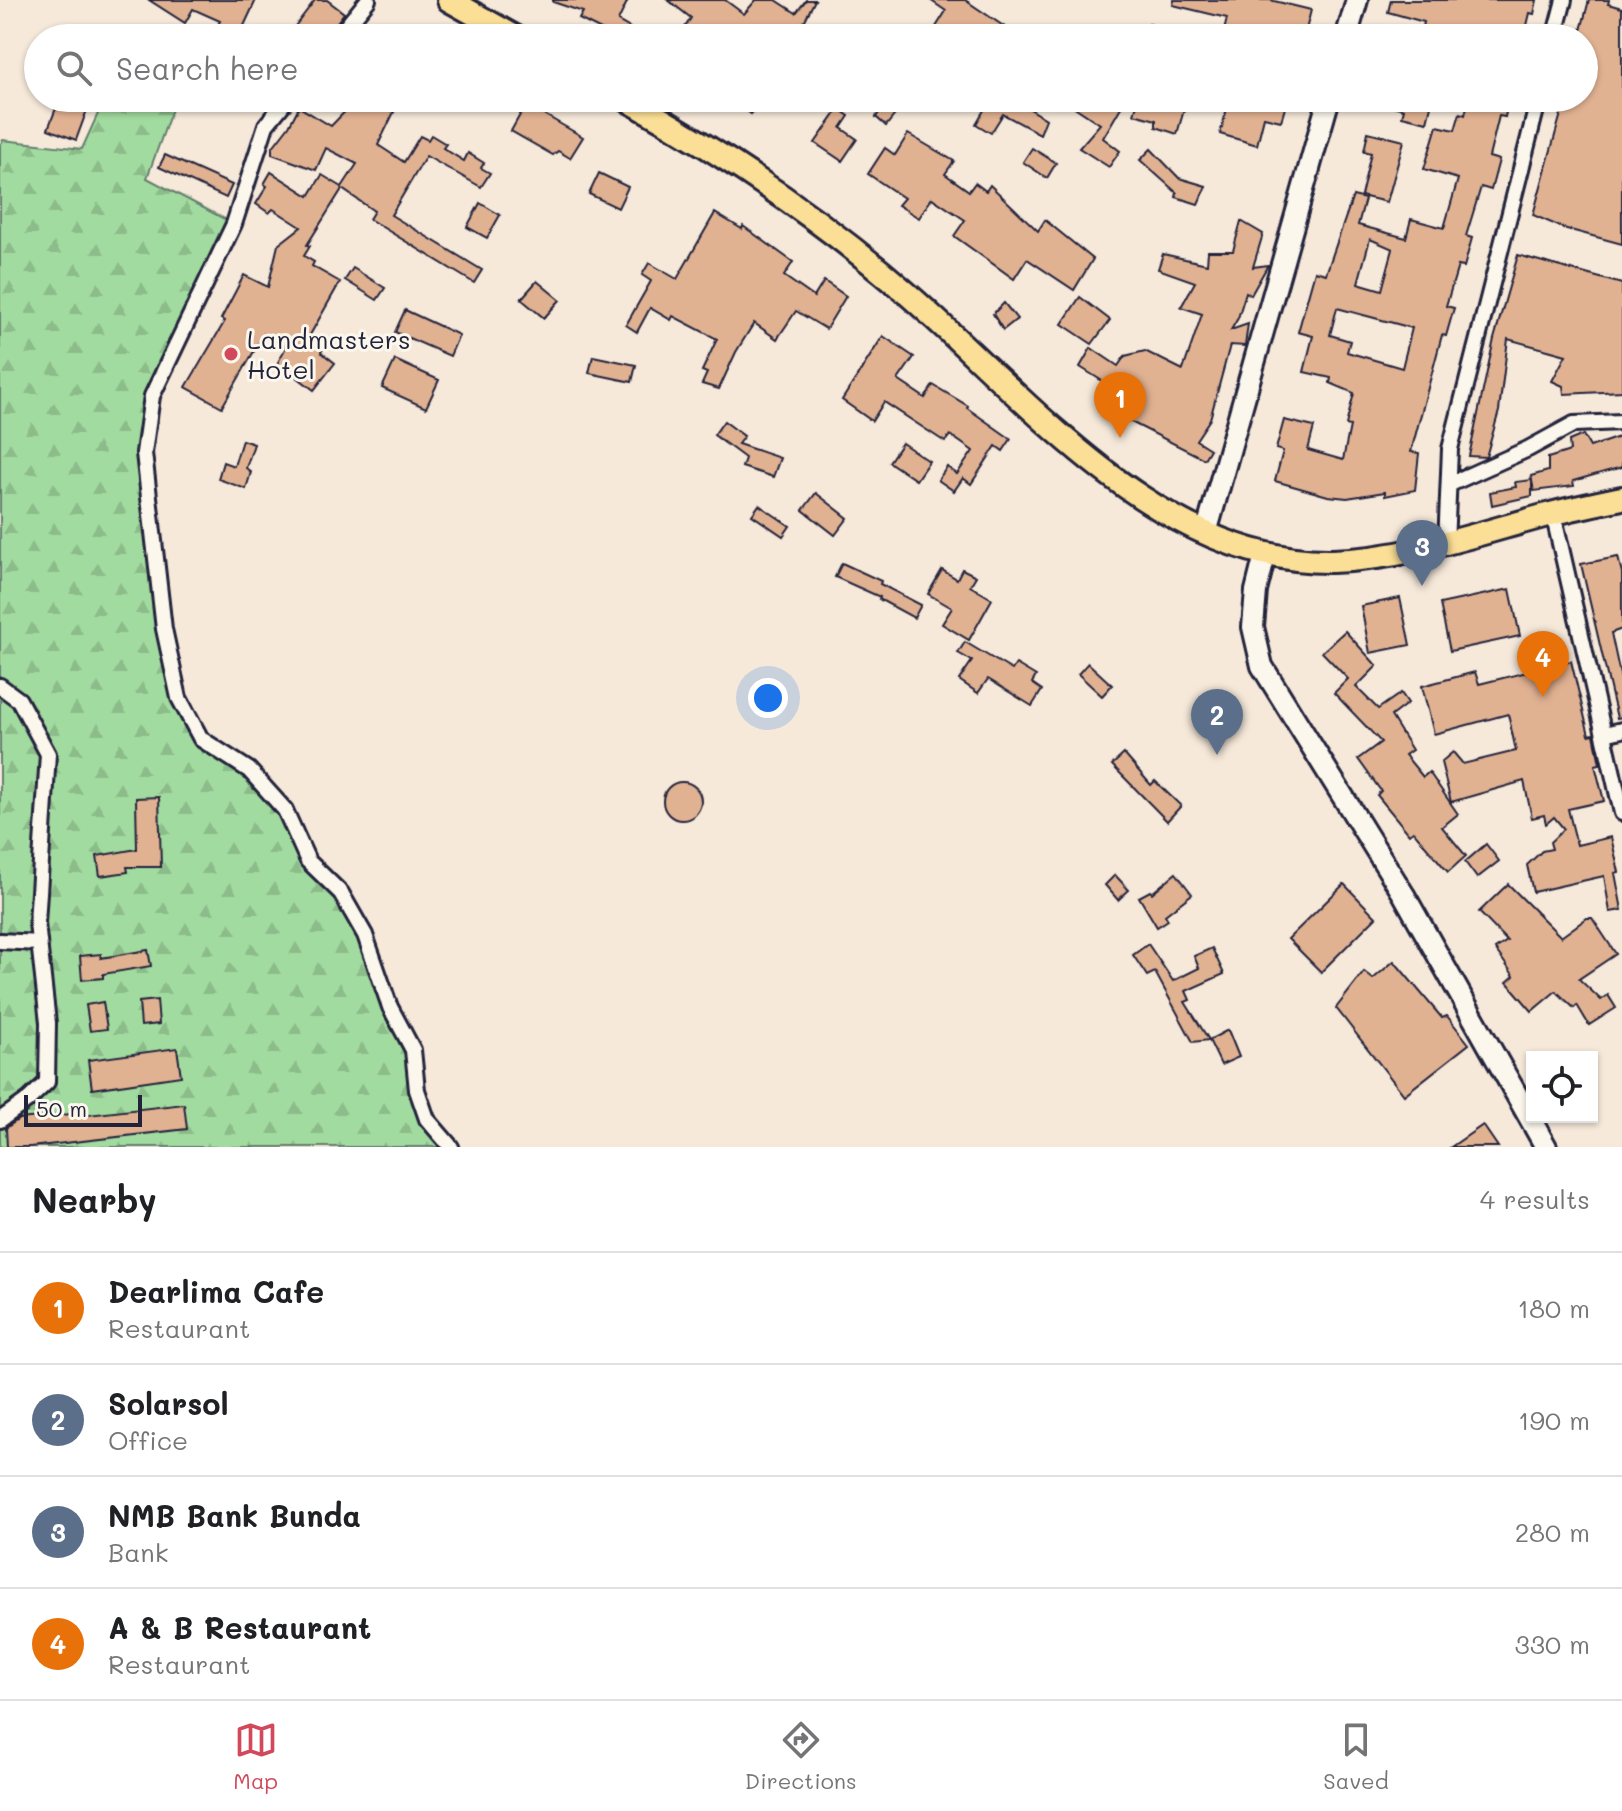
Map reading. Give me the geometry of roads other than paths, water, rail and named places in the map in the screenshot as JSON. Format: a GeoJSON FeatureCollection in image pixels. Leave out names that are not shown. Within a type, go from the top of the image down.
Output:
{"type":"FeatureCollection","features":[{"type":"Feature","properties":{"kind":"highway"},"geometry":{"type":"LineString","coordinates":[[449,0],[492,24]]}},
{"type":"Feature","properties":{"kind":"highway"},"geometry":{"type":"LineString","coordinates":[[650,112],[688,133],[798,206],[902,289],[1086,456],[1139,498],[1206,533],[1265,555],[1332,561],[1446,545],[1553,513],[1622,498]]}},
{"type":"Feature","properties":{"kind":"main road"},"geometry":{"type":"LineString","coordinates":[[1350,24],[1357,0]]}},
{"type":"Feature","properties":{"kind":"main road"},"geometry":{"type":"LineString","coordinates":[[1206,533],[1325,112]]}},
{"type":"Feature","properties":{"kind":"main road"},"geometry":{"type":"LineString","coordinates":[[1265,555],[1256,591],[1253,627],[1262,666],[1404,895],[1546,1147]]}},
{"type":"Feature","properties":{"kind":"street"},"geometry":{"type":"LineString","coordinates":[[348,24],[368,0]]}},
{"type":"Feature","properties":{"kind":"street"},"geometry":{"type":"LineString","coordinates":[[1558,24],[1564,0]]}},
{"type":"Feature","properties":{"kind":"street"},"geometry":{"type":"LineString","coordinates":[[277,112],[266,125],[234,224],[152,396],[144,453],[164,629],[179,698],[201,739],[249,770],[285,810],[308,861],[341,893],[359,925],[390,1007],[413,1050],[417,1090],[427,1119],[451,1147]]}},
{"type":"Feature","properties":{"kind":"street"},"geometry":{"type":"LineString","coordinates":[[1446,545],[1450,449],[1535,112]]}},
{"type":"Feature","properties":{"kind":"street"},"geometry":{"type":"LineString","coordinates":[[1450,484],[1528,449],[1574,424],[1622,422]]}},
{"type":"Feature","properties":{"kind":"street"},"geometry":{"type":"LineString","coordinates":[[1553,513],[1622,813]]}},
{"type":"Feature","properties":{"kind":"street"},"geometry":{"type":"LineString","coordinates":[[0,686],[19,700],[48,754],[37,923],[48,1023],[47,1082],[0,1120]]}},
{"type":"Feature","properties":{"kind":"street"},"geometry":{"type":"LineString","coordinates":[[1604,734],[1622,730]]}},
{"type":"Feature","properties":{"kind":"street"},"geometry":{"type":"LineString","coordinates":[[0,941],[39,943]]}},
{"type":"Feature","properties":{"kind":"place","name":"Landmasters Hotel"},"geometry":{"type":"Point","coordinates":[231,354]}},
{"type":"Feature","properties":{"kind":"place","name":"Dearlima Cafe"},"geometry":{"type":"Point","coordinates":[1120,438]}},
{"type":"Feature","properties":{"kind":"place","name":"NMB Bank Bunda"},"geometry":{"type":"Point","coordinates":[1422,586]}},
{"type":"Feature","properties":{"kind":"place","name":"A & B Restaurant"},"geometry":{"type":"Point","coordinates":[1543,697]}},
{"type":"Feature","properties":{"kind":"place","name":"Solarsol"},"geometry":{"type":"Point","coordinates":[1217,755]}}]}
